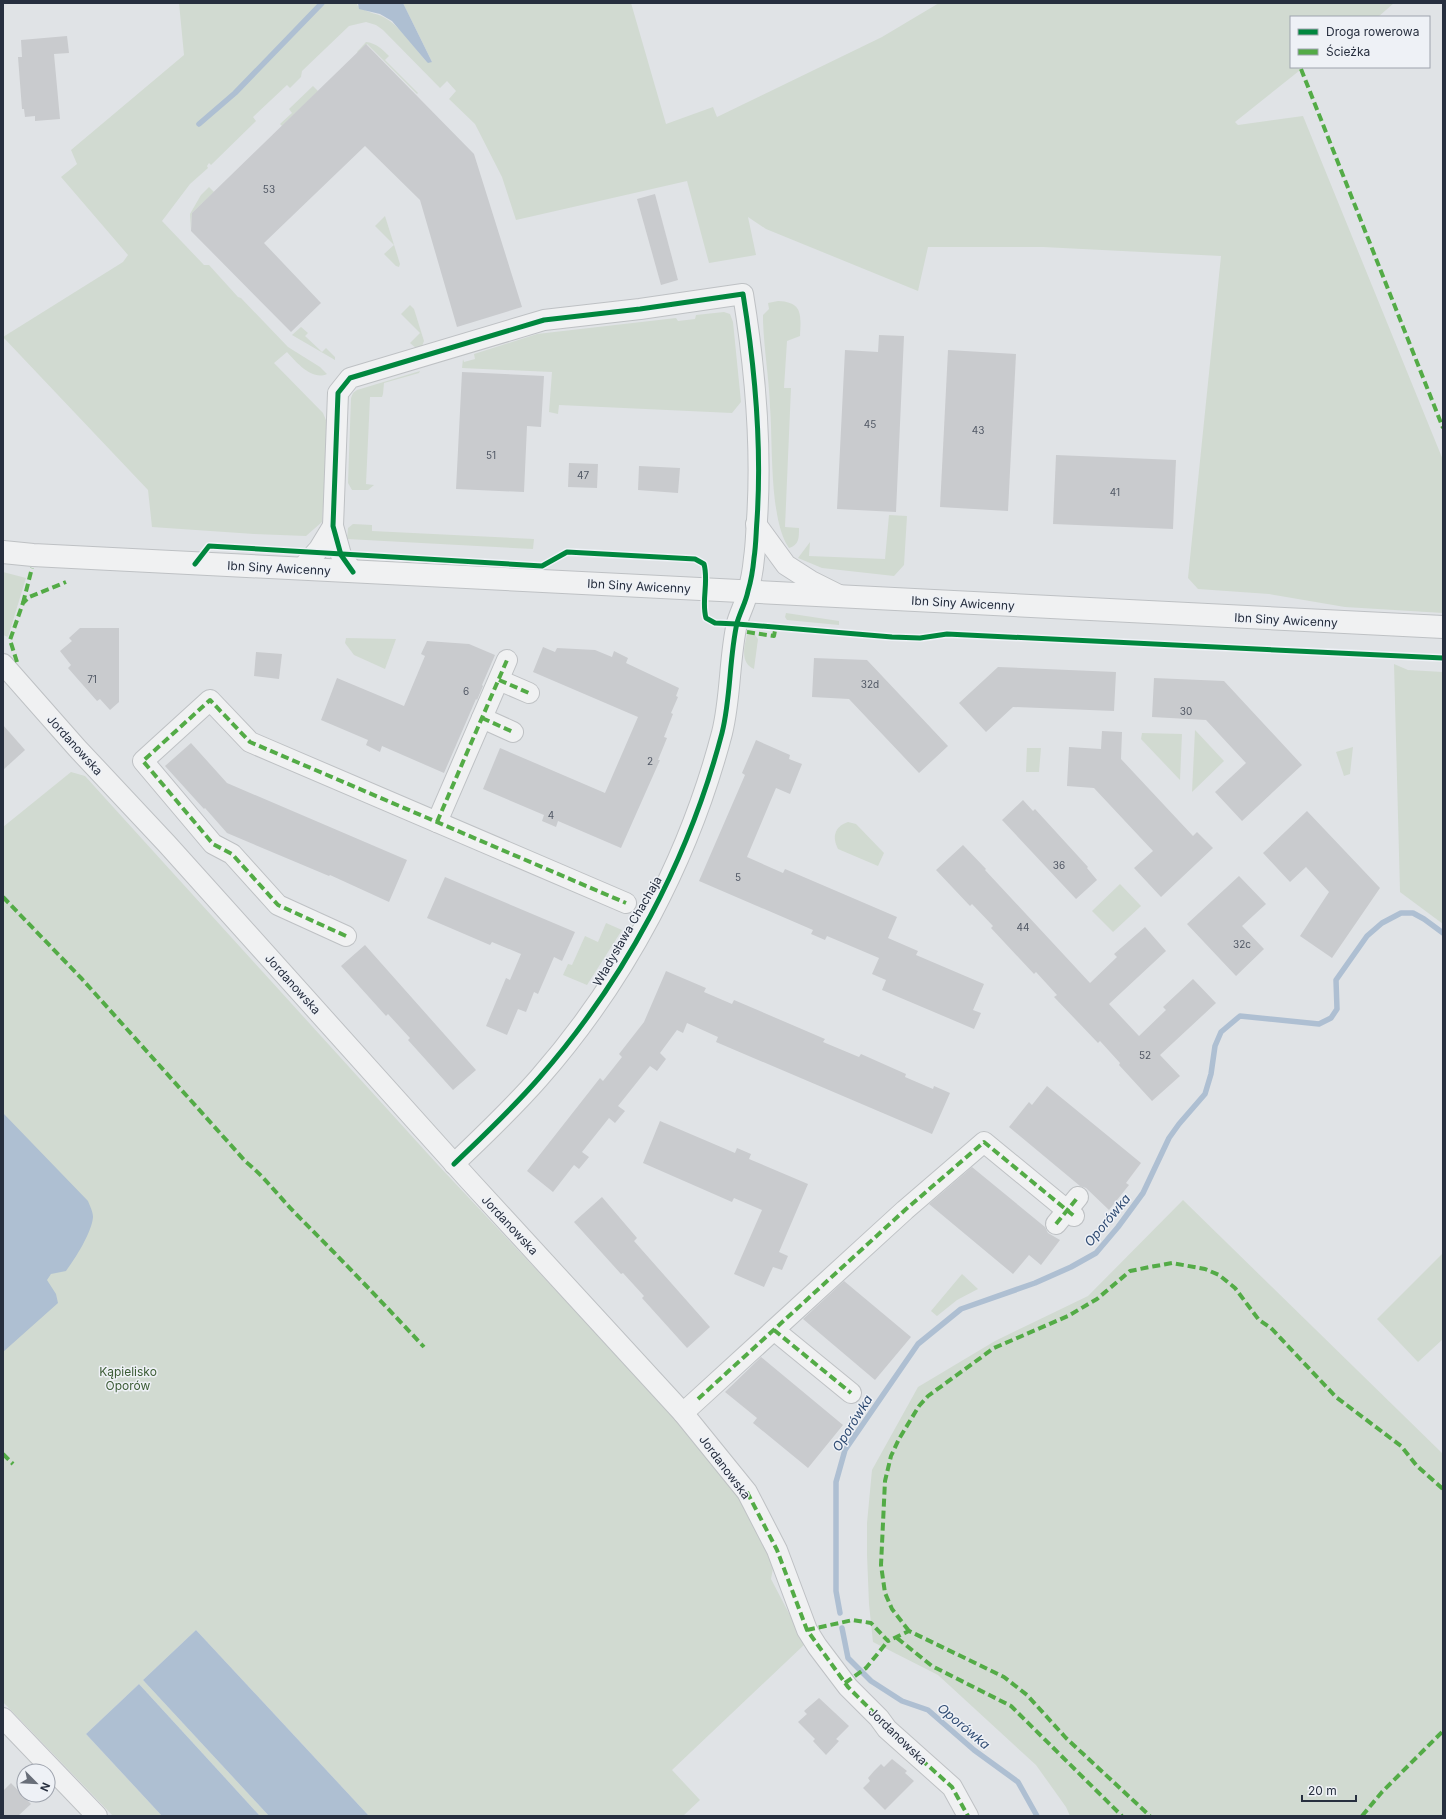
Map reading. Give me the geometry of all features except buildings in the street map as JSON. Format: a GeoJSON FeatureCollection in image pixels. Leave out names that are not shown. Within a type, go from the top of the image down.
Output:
{"type":"FeatureCollection","features":[{"type":"Feature","properties":{"kind":"street","name":"Władysława Chachaja"},"geometry":{"type":"LineString","coordinates":[[333,526],[338,393],[350,378],[544,320],[743,294],[752,359],[756,411],[758,459],[756,547],[748,592],[737,624],[729,697],[723,729],[714,762],[690,828],[652,914],[607,989],[564,1047],[520,1099],[454,1164]]}},
{"type":"Feature","properties":{"kind":"street"},"geometry":{"type":"LineString","coordinates":[[756,524],[786,565],[811,581],[844,597]]}},
{"type":"Feature","properties":{"kind":"street"},"geometry":{"type":"LineString","coordinates":[[301,569],[319,549],[333,526]]}},
{"type":"Feature","properties":{"kind":"street"},"geometry":{"type":"LineString","coordinates":[[333,526],[341,555],[353,572]]}},
{"type":"Feature","properties":{"kind":"street","name":"Ibn Siny Awicenny"},"geometry":{"type":"LineString","coordinates":[[3,552],[49,556],[353,572],[1443,627]]}},
{"type":"Feature","properties":{"kind":"street"},"geometry":{"type":"LineString","coordinates":[[437,822],[507,660]]}},
{"type":"Feature","properties":{"kind":"street","name":"Jordanowska"},"geometry":{"type":"LineString","coordinates":[[3,664],[454,1164],[683,1413],[747,1492],[777,1550],[807,1630],[817,1646],[848,1687],[879,1718],[887,1729],[952,1787],[968,1816]]}},
{"type":"Feature","properties":{"kind":"street"},"geometry":{"type":"LineString","coordinates":[[498,680],[529,693]]}},
{"type":"Feature","properties":{"kind":"street"},"geometry":{"type":"LineString","coordinates":[[346,936],[278,905],[232,854],[212,844],[143,761],[210,700],[250,742],[626,903]]}},
{"type":"Feature","properties":{"kind":"street"},"geometry":{"type":"LineString","coordinates":[[482,718],[513,732]]}},
{"type":"Feature","properties":{"kind":"street"},"geometry":{"type":"LineString","coordinates":[[683,1413],[905,1210],[984,1142],[1068,1212]]}},
{"type":"Feature","properties":{"kind":"street"},"geometry":{"type":"LineString","coordinates":[[774,1330],[851,1393]]}},
{"type":"Feature","properties":{"kind":"street"},"geometry":{"type":"LineString","coordinates":[[3,1718],[97,1816]]}},
{"type":"Feature","properties":{"kind":"green space"},"geometry":{"type":"Polygon","coordinates":[[[179,3],[358,3],[357,5],[361,8],[390,21],[404,34],[426,61],[432,62],[403,3],[631,3],[666,124],[713,107],[717,117],[882,37],[939,3],[1394,3],[1379,16],[1290,16],[1290,68],[1303,68],[1235,122],[1238,125],[1303,116],[1443,460],[1443,613],[1345,607],[1269,594],[1198,589],[1188,578],[1221,256],[1043,247],[928,247],[918,291],[766,229],[748,217],[756,255],[709,263],[687,181],[516,220],[502,177],[475,124],[449,99],[456,91],[447,81],[440,88],[383,30],[376,25],[366,22],[349,26],[302,71],[301,77],[290,88],[287,85],[253,117],[256,121],[211,165],[209,163],[207,166],[208,168],[190,184],[162,221],[204,265],[209,265],[238,297],[241,298],[288,347],[320,367],[327,374],[316,375],[310,373],[287,352],[274,363],[323,413],[328,425],[322,522],[306,536],[152,527],[148,490],[3,337],[123,262],[128,255],[61,177],[77,164],[71,150],[184,55],[179,3]]]}},
{"type":"Feature","properties":{"kind":"green space"},"geometry":{"type":"Polygon","coordinates":[[[366,42],[376,45],[389,56],[385,60],[418,93],[417,94],[367,44],[358,53],[357,52],[366,42]]]}},
{"type":"Feature","properties":{"kind":"green space"},"geometry":{"type":"Polygon","coordinates":[[[313,86],[318,91],[282,126],[280,124],[292,113],[289,109],[313,86]]]}},
{"type":"Feature","properties":{"kind":"green space"},"geometry":{"type":"Polygon","coordinates":[[[209,187],[214,192],[192,213],[191,231],[190,214],[201,195],[209,187]]]}},
{"type":"Feature","properties":{"kind":"green space"},"geometry":{"type":"Polygon","coordinates":[[[385,216],[400,264],[399,267],[396,266],[384,254],[394,245],[375,226],[385,216]]]}},
{"type":"Feature","properties":{"kind":"green space"},"geometry":{"type":"Polygon","coordinates":[[[778,301],[792,304],[799,311],[800,316],[800,336],[787,341],[784,388],[791,388],[785,527],[799,528],[797,543],[789,548],[778,519],[775,501],[763,321],[763,315],[769,309],[768,303],[778,301]]]}},
{"type":"Feature","properties":{"kind":"green space"},"geometry":{"type":"Polygon","coordinates":[[[410,305],[414,309],[424,341],[422,346],[416,348],[410,343],[420,333],[401,314],[410,305]]]}},
{"type":"Feature","properties":{"kind":"green space"},"geometry":{"type":"Polygon","coordinates":[[[724,312],[730,314],[733,322],[741,402],[732,413],[559,405],[558,414],[549,412],[552,372],[462,368],[463,359],[464,362],[475,359],[474,354],[537,334],[676,318],[678,321],[695,319],[696,315],[724,312]]]}},
{"type":"Feature","properties":{"kind":"green space"},"geometry":{"type":"Polygon","coordinates":[[[301,327],[308,333],[305,336],[322,352],[326,348],[335,357],[335,360],[292,335],[301,327]]]}},
{"type":"Feature","properties":{"kind":"green space"},"geometry":{"type":"Polygon","coordinates":[[[420,371],[419,373],[384,383],[382,397],[370,397],[366,484],[374,485],[368,490],[352,490],[348,483],[351,398],[353,393],[357,390],[420,371]]]}},
{"type":"Feature","properties":{"kind":"green space"},"geometry":{"type":"Polygon","coordinates":[[[889,515],[907,516],[904,565],[894,576],[822,568],[798,558],[810,542],[809,556],[885,559],[889,515]]]}},
{"type":"Feature","properties":{"kind":"green space"},"geometry":{"type":"Polygon","coordinates":[[[353,524],[372,525],[372,531],[534,539],[533,549],[347,539],[348,528],[353,524]]]}},
{"type":"Feature","properties":{"kind":"green space"},"geometry":{"type":"Polygon","coordinates":[[[3,572],[26,578],[8,637],[3,635],[3,572]]]}},
{"type":"Feature","properties":{"kind":"green space"},"geometry":{"type":"Polygon","coordinates":[[[786,613],[839,621],[839,625],[787,620],[785,617],[786,613]]]}},
{"type":"Feature","properties":{"kind":"green space"},"geometry":{"type":"Polygon","coordinates":[[[747,635],[755,635],[758,639],[754,669],[745,659],[744,649],[747,635]]]}},
{"type":"Feature","properties":{"kind":"green space"},"geometry":{"type":"Polygon","coordinates":[[[346,638],[396,639],[385,669],[354,655],[345,643],[346,638]]]}},
{"type":"Feature","properties":{"kind":"green space"},"geometry":{"type":"Polygon","coordinates":[[[1394,664],[1408,670],[1443,672],[1443,924],[1400,892],[1394,664]]]}},
{"type":"Feature","properties":{"kind":"green space"},"geometry":{"type":"Polygon","coordinates":[[[1195,730],[1224,761],[1192,792],[1195,730]]]}},
{"type":"Feature","properties":{"kind":"green space"},"geometry":{"type":"Polygon","coordinates":[[[1142,733],[1182,734],[1180,780],[1141,739],[1142,733]]]}},
{"type":"Feature","properties":{"kind":"green space"},"geometry":{"type":"Polygon","coordinates":[[[1353,747],[1350,774],[1344,776],[1336,752],[1353,747]]]}},
{"type":"Feature","properties":{"kind":"green space"},"geometry":{"type":"Polygon","coordinates":[[[1027,748],[1041,748],[1039,772],[1026,772],[1027,748]]]}},
{"type":"Feature","properties":{"kind":"green space","name":"Kąpielisko Oporów"},"geometry":{"type":"Polygon","coordinates":[[[71,772],[85,776],[438,1165],[656,1397],[737,1490],[774,1563],[771,1579],[805,1644],[672,1770],[700,1800],[683,1816],[369,1816],[196,1630],[143,1680],[269,1816],[260,1816],[139,1684],[86,1734],[162,1816],[113,1816],[3,1702],[3,827],[71,772]]]}},
{"type":"Feature","properties":{"kind":"green space"},"geometry":{"type":"Polygon","coordinates":[[[848,822],[856,824],[884,853],[878,866],[838,849],[835,840],[837,830],[843,824],[848,822]]]}},
{"type":"Feature","properties":{"kind":"green space"},"geometry":{"type":"Polygon","coordinates":[[[1120,884],[1141,906],[1113,932],[1092,911],[1120,884]]]}},
{"type":"Feature","properties":{"kind":"green space"},"geometry":{"type":"Polygon","coordinates":[[[606,923],[622,930],[587,985],[563,975],[568,964],[572,965],[585,936],[598,942],[606,923]]]}},
{"type":"Feature","properties":{"kind":"green space"},"geometry":{"type":"Polygon","coordinates":[[[1183,1200],[1443,1454],[1443,1816],[1070,1816],[1066,1807],[1036,1765],[938,1675],[873,1642],[869,1604],[867,1555],[867,1523],[872,1470],[918,1387],[995,1341],[1088,1296],[1183,1200]]]}},
{"type":"Feature","properties":{"kind":"green space"},"geometry":{"type":"Polygon","coordinates":[[[1443,1253],[1443,1339],[1418,1362],[1377,1319],[1443,1253]]]}},
{"type":"Feature","properties":{"kind":"green space"},"geometry":{"type":"Polygon","coordinates":[[[962,1274],[978,1289],[957,1300],[937,1316],[931,1311],[962,1274]]]}},
{"type":"Feature","properties":{"kind":"water"},"geometry":{"type":"Polygon","coordinates":[[[358,3],[403,3],[432,62],[428,63],[426,61],[392,21],[380,14],[359,9],[358,3]]]}},
{"type":"Feature","properties":{"kind":"water"},"geometry":{"type":"Polygon","coordinates":[[[3,1113],[88,1201],[93,1217],[90,1230],[86,1238],[66,1271],[51,1274],[47,1280],[56,1294],[58,1303],[3,1352],[3,1113]]]}},
{"type":"Feature","properties":{"kind":"water"},"geometry":{"type":"Polygon","coordinates":[[[196,1630],[369,1816],[269,1816],[143,1680],[196,1630]]]}},
{"type":"Feature","properties":{"kind":"water"},"geometry":{"type":"Polygon","coordinates":[[[139,1684],[260,1816],[162,1816],[86,1734],[139,1684]]]}},
{"type":"Feature","properties":{"kind":"waterway"},"geometry":{"type":"LineString","coordinates":[[199,124],[235,93],[322,3]]}},
{"type":"Feature","properties":{"kind":"waterway","name":"Oporówka"},"geometry":{"type":"LineString","coordinates":[[840,1613],[836,1591],[836,1482],[845,1450],[918,1344],[961,1309],[1035,1283],[1071,1267],[1096,1253],[1118,1227],[1143,1193],[1169,1138],[1205,1094],[1211,1074],[1215,1046],[1221,1032],[1240,1016],[1319,1024],[1331,1018],[1337,1009],[1336,980],[1367,936],[1382,923],[1401,913],[1413,913],[1443,933]]}},
{"type":"Feature","properties":{"kind":"waterway","name":"Oporówka"},"geometry":{"type":"LineString","coordinates":[[842,1628],[848,1658],[871,1681],[902,1701],[928,1710],[974,1750],[1018,1782],[1037,1816]]}},
{"type":"Feature","properties":{"kind":"marked path"},"geometry":{"type":"LineString","coordinates":[[1301,69],[1443,428]]}},
{"type":"Feature","properties":{"kind":"marked path"},"geometry":{"type":"LineString","coordinates":[[23,603],[32,568]]}},
{"type":"Feature","properties":{"kind":"marked path"},"geometry":{"type":"LineString","coordinates":[[17,662],[10,640],[23,603],[29,597],[66,582]]}},
{"type":"Feature","properties":{"kind":"marked path"},"geometry":{"type":"LineString","coordinates":[[747,632],[774,636],[776,625]]}},
{"type":"Feature","properties":{"kind":"marked path"},"geometry":{"type":"LineString","coordinates":[[437,822],[507,660]]}},
{"type":"Feature","properties":{"kind":"marked path"},"geometry":{"type":"LineString","coordinates":[[499,680],[529,693]]}},
{"type":"Feature","properties":{"kind":"marked path"},"geometry":{"type":"LineString","coordinates":[[346,936],[278,905],[232,854],[213,844],[143,761],[210,700],[250,742],[626,903]]}},
{"type":"Feature","properties":{"kind":"marked path"},"geometry":{"type":"LineString","coordinates":[[482,718],[513,732]]}},
{"type":"Feature","properties":{"kind":"marked path"},"geometry":{"type":"LineString","coordinates":[[3,897],[82,979],[246,1162],[424,1347]]}},
{"type":"Feature","properties":{"kind":"marked path"},"geometry":{"type":"LineString","coordinates":[[698,1399],[905,1210],[984,1142],[1074,1216]]}},
{"type":"Feature","properties":{"kind":"marked path"},"geometry":{"type":"LineString","coordinates":[[1056,1224],[1078,1197]]}},
{"type":"Feature","properties":{"kind":"marked path"},"geometry":{"type":"LineString","coordinates":[[909,1631],[892,1609],[885,1593],[881,1565],[885,1481],[891,1456],[899,1439],[919,1406],[928,1396],[994,1348],[1068,1316],[1097,1299],[1130,1271],[1172,1263],[1205,1269],[1219,1275],[1235,1288],[1259,1320],[1271,1328],[1336,1397],[1401,1446],[1417,1466],[1443,1489]]}},
{"type":"Feature","properties":{"kind":"marked path"},"geometry":{"type":"LineString","coordinates":[[774,1330],[851,1393]]}},
{"type":"Feature","properties":{"kind":"marked path"},"geometry":{"type":"LineString","coordinates":[[3,1454],[13,1464]]}},
{"type":"Feature","properties":{"kind":"marked path"},"geometry":{"type":"LineString","coordinates":[[747,1492],[777,1550],[807,1630],[848,1687],[879,1718],[887,1729],[952,1787],[968,1816]]}},
{"type":"Feature","properties":{"kind":"marked path"},"geometry":{"type":"LineString","coordinates":[[807,1630],[853,1620],[871,1623],[888,1641],[909,1631],[1004,1677],[1027,1695],[1066,1738],[1150,1816]]}},
{"type":"Feature","properties":{"kind":"marked path"},"geometry":{"type":"LineString","coordinates":[[897,1638],[932,1666],[1011,1706],[1122,1816]]}},
{"type":"Feature","properties":{"kind":"marked path"},"geometry":{"type":"LineString","coordinates":[[845,1683],[866,1668],[888,1641]]}},
{"type":"Feature","properties":{"kind":"marked path"},"geometry":{"type":"LineString","coordinates":[[1362,1816],[1382,1792],[1443,1731]]}},
{"type":"Feature","properties":{"kind":"cycle path"},"geometry":{"type":"LineString","coordinates":[[353,572],[341,555],[333,526],[338,393],[350,378],[544,320],[640,309],[743,294],[754,378],[758,435],[759,463],[756,544],[750,583],[734,637],[725,719],[708,780],[692,826],[672,872],[626,959],[599,1000],[570,1040],[539,1078],[454,1164]]}},
{"type":"Feature","properties":{"kind":"cycle path"},"geometry":{"type":"LineString","coordinates":[[195,564],[209,546],[542,566],[567,552],[695,559],[704,564],[706,578],[704,605],[706,618],[715,623],[892,637],[920,638],[947,634],[1443,658]]}}]}
